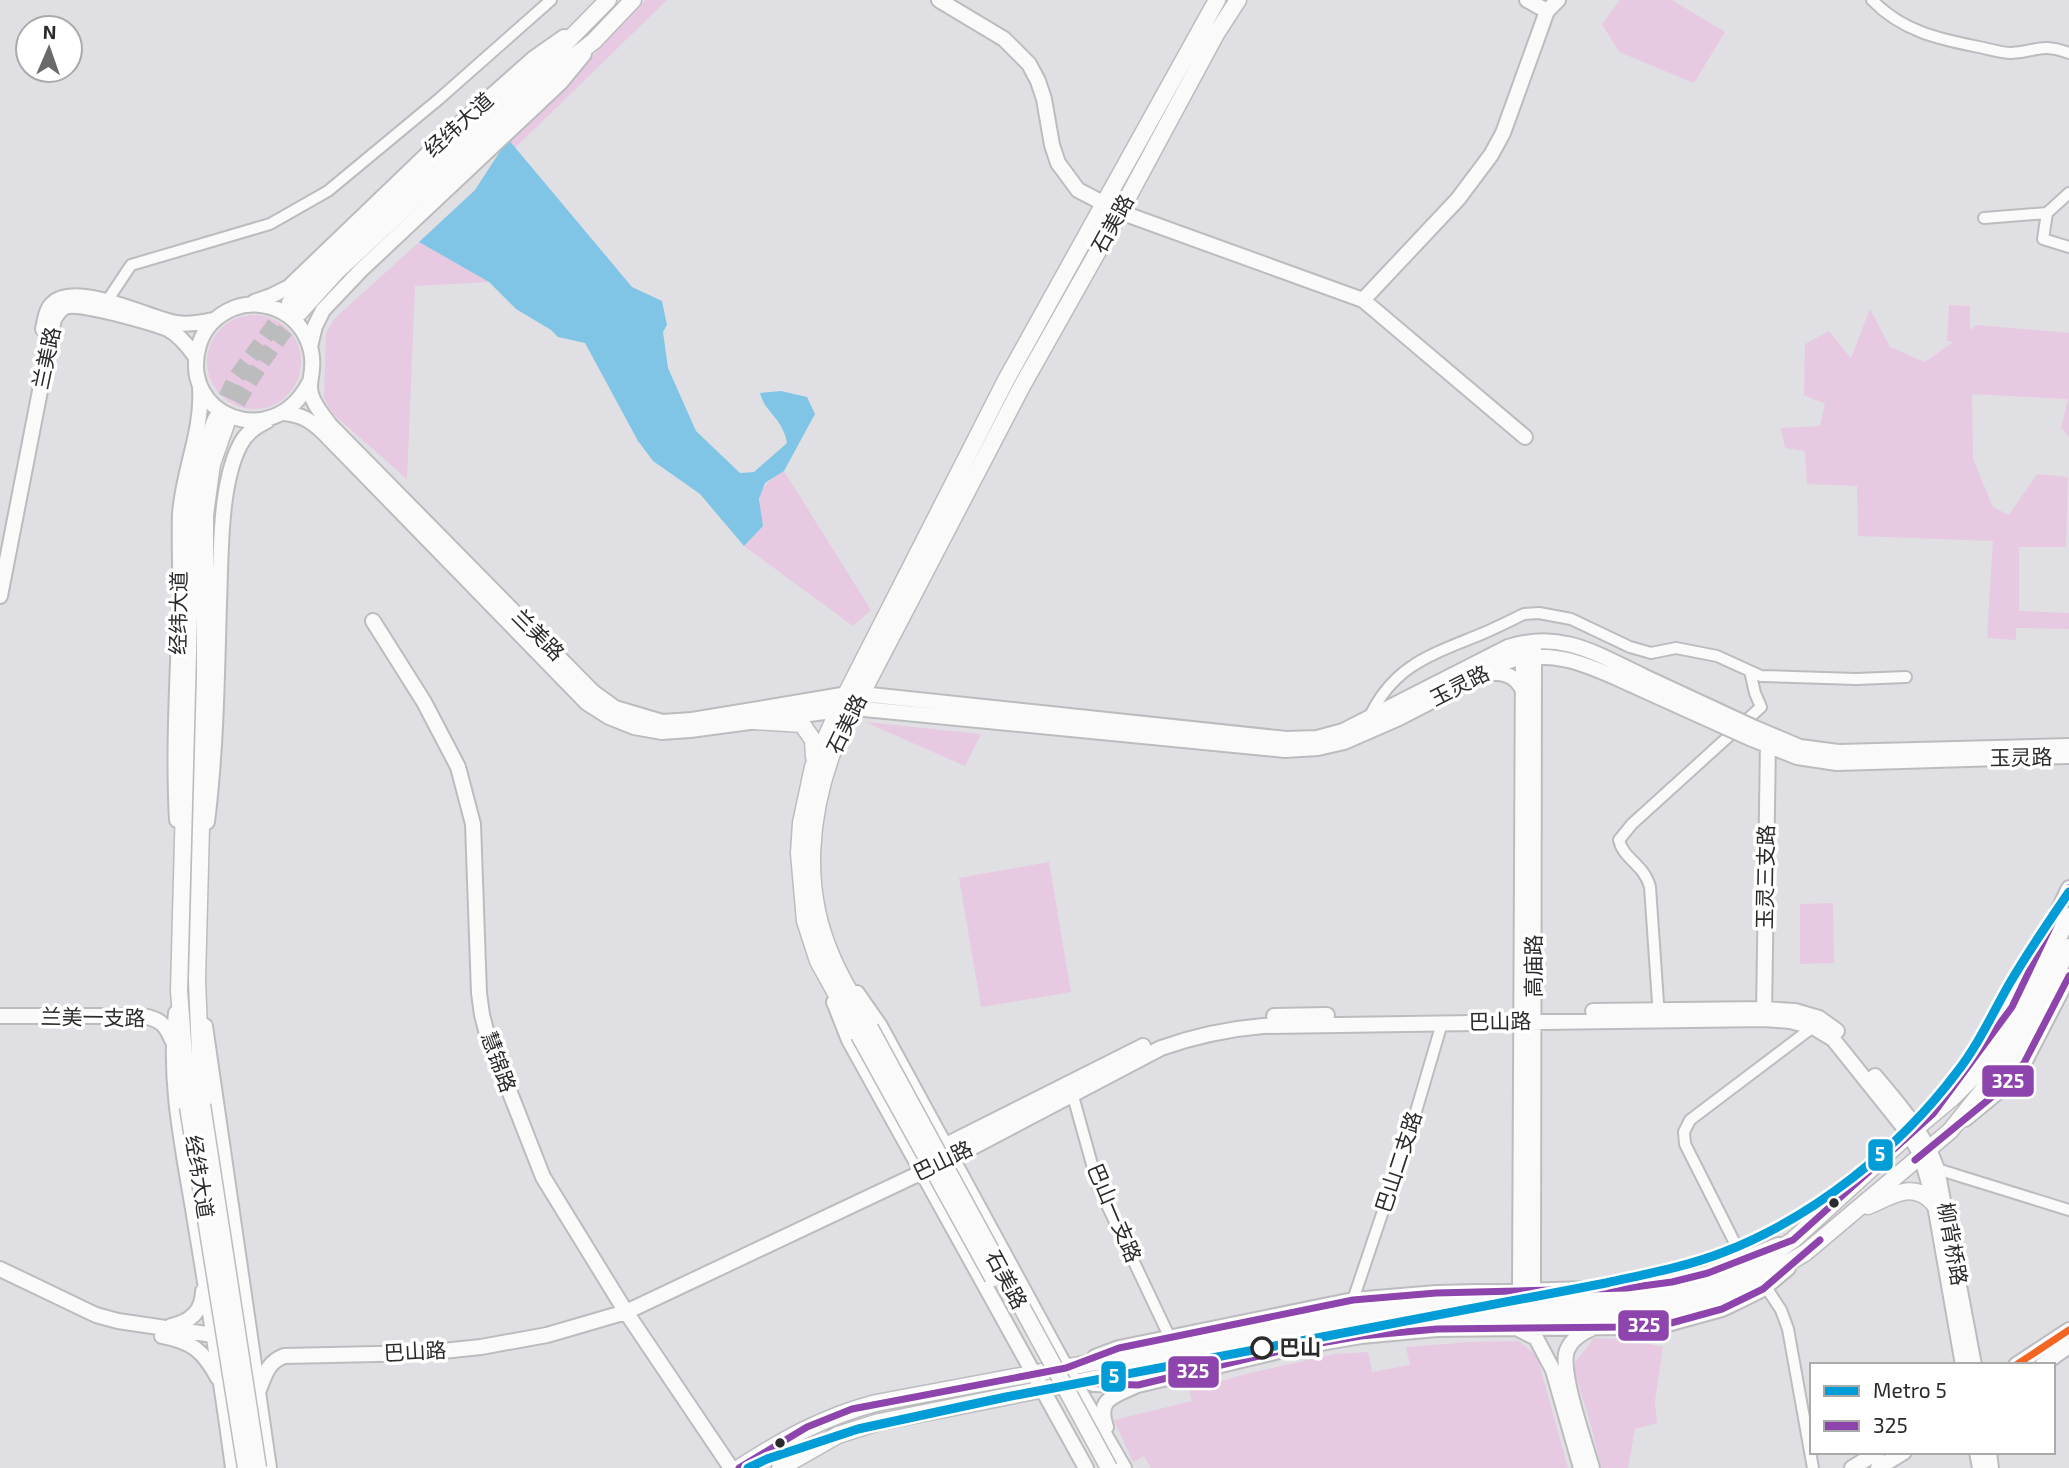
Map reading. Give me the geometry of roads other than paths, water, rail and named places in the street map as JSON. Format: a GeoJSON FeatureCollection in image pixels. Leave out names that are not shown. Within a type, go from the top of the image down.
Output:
{"type":"FeatureCollection","features":[{"type":"Feature","properties":{"kind":"main road","name":"经纬大道"},"geometry":{"type":"LineString","coordinates":[[608,0],[542,67],[398,197],[294,308],[338,271],[549,76],[594,41],[633,0]]}},
{"type":"Feature","properties":{"kind":"main road","name":"石美路"},"geometry":{"type":"LineString","coordinates":[[825,959],[812,879],[815,823],[826,767],[851,701],[1006,380],[1217,0]]}},
{"type":"Feature","properties":{"kind":"main road","name":"石美路"},"geometry":{"type":"LineString","coordinates":[[1097,1468],[805,921],[799,853],[801,823],[813,766],[1121,212],[1216,34],[1238,0]]}},
{"type":"Feature","properties":{"kind":"main road","name":"经纬大道"},"geometry":{"type":"LineString","coordinates":[[246,1468],[195,1106],[179,991],[193,493],[199,464],[221,421],[205,515],[205,675],[195,1106],[258,1468]]}},
{"type":"Feature","properties":{"kind":"main road"},"geometry":{"type":"LineString","coordinates":[[754,721],[802,724],[813,740],[813,766]]}},
{"type":"Feature","properties":{"kind":"main road"},"geometry":{"type":"LineString","coordinates":[[739,1468],[807,1427],[852,1409],[1034,1373],[1352,1314],[1533,1300],[1628,1301],[1673,1296],[1711,1285],[1752,1268],[1793,1240],[1961,1089],[2001,1045],[2021,1013],[2069,916]]}},
{"type":"Feature","properties":{"kind":"main road"},"geometry":{"type":"LineString","coordinates":[[780,1468],[817,1446],[858,1428],[1360,1326],[1434,1318],[1630,1315],[1676,1309],[1719,1298],[1758,1280],[1805,1253],[1950,1131],[2012,1054],[2034,1020],[2069,947]]}},
{"type":"Feature","properties":{"kind":"main road","name":"石美路"},"geometry":{"type":"LineString","coordinates":[[864,1031],[1117,1465]]}},
{"type":"Feature","properties":{"kind":"main road"},"geometry":{"type":"LineString","coordinates":[[1853,1212],[1905,1191],[1922,1194],[1935,1205]]}},
{"type":"Feature","properties":{"kind":"street"},"geometry":{"type":"LineString","coordinates":[[107,301],[131,265],[270,224],[328,191],[439,99],[551,0]]}},
{"type":"Feature","properties":{"kind":"street"},"geometry":{"type":"LineString","coordinates":[[939,0],[989,28],[1019,52],[1038,81],[1058,163],[1078,190],[1121,212],[1363,300],[1525,437]]}},
{"type":"Feature","properties":{"kind":"street"},"geometry":{"type":"LineString","coordinates":[[1527,0],[1547,11]]}},
{"type":"Feature","properties":{"kind":"street"},"geometry":{"type":"LineString","coordinates":[[1363,300],[1458,199],[1492,155],[1503,133],[1547,11],[1558,0]]}},
{"type":"Feature","properties":{"kind":"street"},"geometry":{"type":"LineString","coordinates":[[1872,0],[1886,15],[1901,25],[1929,35],[2011,53],[2050,46],[2069,53]]}},
{"type":"Feature","properties":{"kind":"street","name":"经纬大道"},"geometry":{"type":"LineString","coordinates":[[237,307],[289,287],[455,128],[534,58],[586,23]]}},
{"type":"Feature","properties":{"kind":"street","name":"经纬大道"},"geometry":{"type":"LineString","coordinates":[[310,346],[323,310],[360,270],[560,83],[594,41]]}},
{"type":"Feature","properties":{"kind":"street"},"geometry":{"type":"LineString","coordinates":[[1984,218],[2047,213],[2069,193]]}},
{"type":"Feature","properties":{"kind":"street"},"geometry":{"type":"LineString","coordinates":[[2047,213],[2043,239],[2069,247]]}},
{"type":"Feature","properties":{"kind":"street","name":"兰美路"},"geometry":{"type":"LineString","coordinates":[[0,547],[49,307],[57,300],[80,296],[107,301],[174,323],[192,325],[213,320],[237,307],[256,304],[274,308],[290,317],[303,330],[310,346],[311,395],[317,409],[330,425],[593,692],[615,708],[650,719],[672,721],[851,701]]}},
{"type":"Feature","properties":{"kind":"street","name":"兰美路"},"geometry":{"type":"LineString","coordinates":[[0,596],[54,319],[60,310],[71,306],[93,308],[169,330],[186,344],[195,356]]}},
{"type":"Feature","properties":{"kind":"street"},"geometry":{"type":"LineString","coordinates":[[200,387],[195,356],[201,337],[213,320]]}},
{"type":"Feature","properties":{"kind":"street"},"geometry":{"type":"LineString","coordinates":[[279,415],[303,396],[309,383]]}},
{"type":"Feature","properties":{"kind":"street","name":"兰美路"},"geometry":{"type":"LineString","coordinates":[[200,387],[210,401],[231,416],[257,421],[279,415],[309,419],[587,703],[609,717],[634,727],[662,732],[754,721],[851,701]]}},
{"type":"Feature","properties":{"kind":"street","name":"经纬大道"},"geometry":{"type":"LineString","coordinates":[[180,884],[174,771],[180,514],[188,463],[202,408],[200,387]]}},
{"type":"Feature","properties":{"kind":"street","name":"经纬大道"},"geometry":{"type":"LineString","coordinates":[[200,886],[214,768],[221,542],[227,492],[235,456],[246,435],[279,415]]}},
{"type":"Feature","properties":{"kind":"street"},"geometry":{"type":"LineString","coordinates":[[1369,718],[1389,684],[1421,659],[1524,614],[1539,613],[1571,619],[1651,653],[1676,648],[1728,660],[1761,676],[1856,679],[1906,677]]}},
{"type":"Feature","properties":{"kind":"street","name":"慧锦路"},"geometry":{"type":"LineString","coordinates":[[373,621],[424,702],[458,767],[473,824],[479,993],[487,1034],[540,1170],[626,1312],[731,1468]]}},
{"type":"Feature","properties":{"kind":"street","name":"玉灵路"},"geometry":{"type":"LineString","coordinates":[[851,701],[1318,748],[1344,742],[1399,718],[1529,649],[1567,643],[1584,648],[1641,682],[1761,737],[1797,757],[1837,762],[2069,757]]}},
{"type":"Feature","properties":{"kind":"street","name":"玉灵路"},"geometry":{"type":"LineString","coordinates":[[1286,745],[1343,731],[1508,647],[1529,649],[1641,682]]}},
{"type":"Feature","properties":{"kind":"street","name":"高庙路"},"geometry":{"type":"LineString","coordinates":[[1526,1290],[1529,649]]}},
{"type":"Feature","properties":{"kind":"street"},"geometry":{"type":"LineString","coordinates":[[1486,673],[1500,672],[1514,678],[1529,692],[1549,665],[1566,659]]}},
{"type":"Feature","properties":{"kind":"street"},"geometry":{"type":"LineString","coordinates":[[1659,1015],[1650,887],[1644,872],[1620,847],[1619,840],[1632,824],[1762,706],[1755,693],[1750,671]]}},
{"type":"Feature","properties":{"kind":"street","name":"玉灵路"},"geometry":{"type":"LineString","coordinates":[[1761,737],[1800,747],[1838,752],[2069,746]]}},
{"type":"Feature","properties":{"kind":"street","name":"玉灵三支路"},"geometry":{"type":"LineString","coordinates":[[1761,737],[1764,1014]]}},
{"type":"Feature","properties":{"kind":"street"},"geometry":{"type":"LineString","coordinates":[[1933,1114],[2012,1007],[2069,888]]}},
{"type":"Feature","properties":{"kind":"street"},"geometry":{"type":"LineString","coordinates":[[825,959],[880,1026],[1117,1465]]}},
{"type":"Feature","properties":{"kind":"street"},"geometry":{"type":"LineString","coordinates":[[825,959],[849,1040],[1086,1468]]}},
{"type":"Feature","properties":{"kind":"street"},"geometry":{"type":"LineString","coordinates":[[1950,1131],[1999,1091],[2024,1063],[2069,976]]}},
{"type":"Feature","properties":{"kind":"street"},"geometry":{"type":"LineString","coordinates":[[197,980],[269,1468]]}},
{"type":"Feature","properties":{"kind":"street"},"geometry":{"type":"LineString","coordinates":[[179,991],[173,1042],[176,1109],[233,1468]]}},
{"type":"Feature","properties":{"kind":"street","name":"巴山路"},"geometry":{"type":"LineString","coordinates":[[1071,1089],[1155,1040],[1190,1028],[1261,1017],[1527,1017],[1795,1012],[1819,1018],[1840,1034],[1913,1130]]}},
{"type":"Feature","properties":{"kind":"street","name":"巴山路"},"geometry":{"type":"LineString","coordinates":[[1764,1014],[1813,1027],[1833,1039],[1913,1130]]}},
{"type":"Feature","properties":{"kind":"street","name":"兰美一支路"},"geometry":{"type":"LineString","coordinates":[[0,1016],[143,1016],[165,1025],[173,1042]]}},
{"type":"Feature","properties":{"kind":"street","name":"巴山路"},"geometry":{"type":"LineString","coordinates":[[259,1390],[267,1368],[284,1356],[423,1353],[481,1347],[547,1335],[626,1312],[1071,1089],[1194,1036],[1226,1029],[1263,1026],[1442,1023],[1527,1017]]}},
{"type":"Feature","properties":{"kind":"street","name":"巴山二支路"},"geometry":{"type":"LineString","coordinates":[[1353,1300],[1412,1125],[1442,1023]]}},
{"type":"Feature","properties":{"kind":"street"},"geometry":{"type":"LineString","coordinates":[[1743,1259],[1685,1144],[1684,1132],[1690,1121],[1813,1027]]}},
{"type":"Feature","properties":{"kind":"street","name":"巴山一支路"},"geometry":{"type":"LineString","coordinates":[[1071,1089],[1098,1186],[1170,1338]]}},
{"type":"Feature","properties":{"kind":"street","name":"柳背桥路"},"geometry":{"type":"LineString","coordinates":[[1913,1130],[1937,1169],[1973,1363]]}},
{"type":"Feature","properties":{"kind":"street","name":"柳背桥路"},"geometry":{"type":"LineString","coordinates":[[1925,1152],[1963,1363]]}},
{"type":"Feature","properties":{"kind":"street"},"geometry":{"type":"LineString","coordinates":[[1937,1169],[2069,1210]]}},
{"type":"Feature","properties":{"kind":"street"},"geometry":{"type":"LineString","coordinates":[[1066,1368],[1119,1348],[1353,1300],[1436,1293],[1627,1288],[1672,1282],[1793,1240]]}},
{"type":"Feature","properties":{"kind":"street"},"geometry":{"type":"LineString","coordinates":[[1117,1465],[1103,1419],[1103,1408],[1110,1398],[1138,1385],[1293,1348],[1361,1336],[1437,1329],[1650,1325],[1696,1317],[1722,1309],[1766,1287],[1805,1253]]}},
{"type":"Feature","properties":{"kind":"street"},"geometry":{"type":"LineString","coordinates":[[0,1269],[96,1315],[118,1321],[213,1334],[232,1340],[246,1351],[252,1362],[259,1390]]}},
{"type":"Feature","properties":{"kind":"street"},"geometry":{"type":"LineString","coordinates":[[162,1327],[182,1323],[199,1310],[203,1297],[204,1275]]}},
{"type":"Feature","properties":{"kind":"street"},"geometry":{"type":"LineString","coordinates":[[0,1278],[96,1322],[189,1343],[206,1357],[222,1386]]}},
{"type":"Feature","properties":{"kind":"street"},"geometry":{"type":"LineString","coordinates":[[1766,1287],[1781,1310],[1788,1329],[1810,1451]]}},
{"type":"Feature","properties":{"kind":"street"},"geometry":{"type":"LineString","coordinates":[[1573,1400],[1566,1354],[1578,1336],[1596,1327]]}},
{"type":"Feature","properties":{"kind":"street"},"geometry":{"type":"LineString","coordinates":[[1508,1328],[1525,1331],[1536,1338],[1553,1370],[1581,1468]]}},
{"type":"Feature","properties":{"kind":"street"},"geometry":{"type":"LineString","coordinates":[[2019,1363],[2069,1330]]}},
{"type":"Feature","properties":{"kind":"street"},"geometry":{"type":"LineString","coordinates":[[2045,1363],[2069,1346]]}},
{"type":"Feature","properties":{"kind":"street"},"geometry":{"type":"LineString","coordinates":[[1553,1370],[1555,1360],[1563,1362],[1592,1468]]}},
{"type":"Feature","properties":{"kind":"street"},"geometry":{"type":"LineString","coordinates":[[1074,1383],[1138,1385]]}},
{"type":"Feature","properties":{"kind":"street"},"geometry":{"type":"LineString","coordinates":[[227,1417],[233,1403],[242,1400],[253,1402],[262,1412]]}},
{"type":"Feature","properties":{"kind":"street"},"geometry":{"type":"LineString","coordinates":[[1852,1468],[1875,1454]]}},
{"type":"Feature","properties":{"kind":"street"},"geometry":{"type":"LineString","coordinates":[[1878,1468],[1901,1454]]}},
{"type":"Feature","properties":{"kind":"water"},"geometry":{"type":"Polygon","coordinates":[[[508,139],[632,287],[662,301],[667,325],[663,332],[668,368],[696,431],[740,473],[754,472],[787,443],[782,427],[762,400],[760,393],[781,391],[807,397],[815,414],[784,471],[765,483],[759,499],[763,526],[744,546],[700,494],[653,461],[638,441],[585,343],[558,337],[516,309],[489,282],[419,242],[475,190],[508,139]]]}},
{"type":"Feature","properties":{"kind":"tunnel"},"geometry":{"type":"LineString","coordinates":[[216,419],[235,379],[290,303]]}},
{"type":"Feature","properties":{"kind":"tunnel"},"geometry":{"type":"LineString","coordinates":[[226,424],[260,366],[299,313]]}},
{"type":"Feature","properties":{"kind":"metro line","name":"5"},"geometry":{"type":"LineString","coordinates":[[748,1468],[767,1459],[858,1429],[1006,1397],[1606,1283],[1681,1266],[1724,1252],[1790,1220],[1822,1200],[1853,1178],[1909,1128],[1965,1061],[2018,970],[2069,892]]}},
{"type":"Feature","properties":{"kind":"place","name":"巴山"},"geometry":{"type":"Point","coordinates":[1262,1348]}}]}
